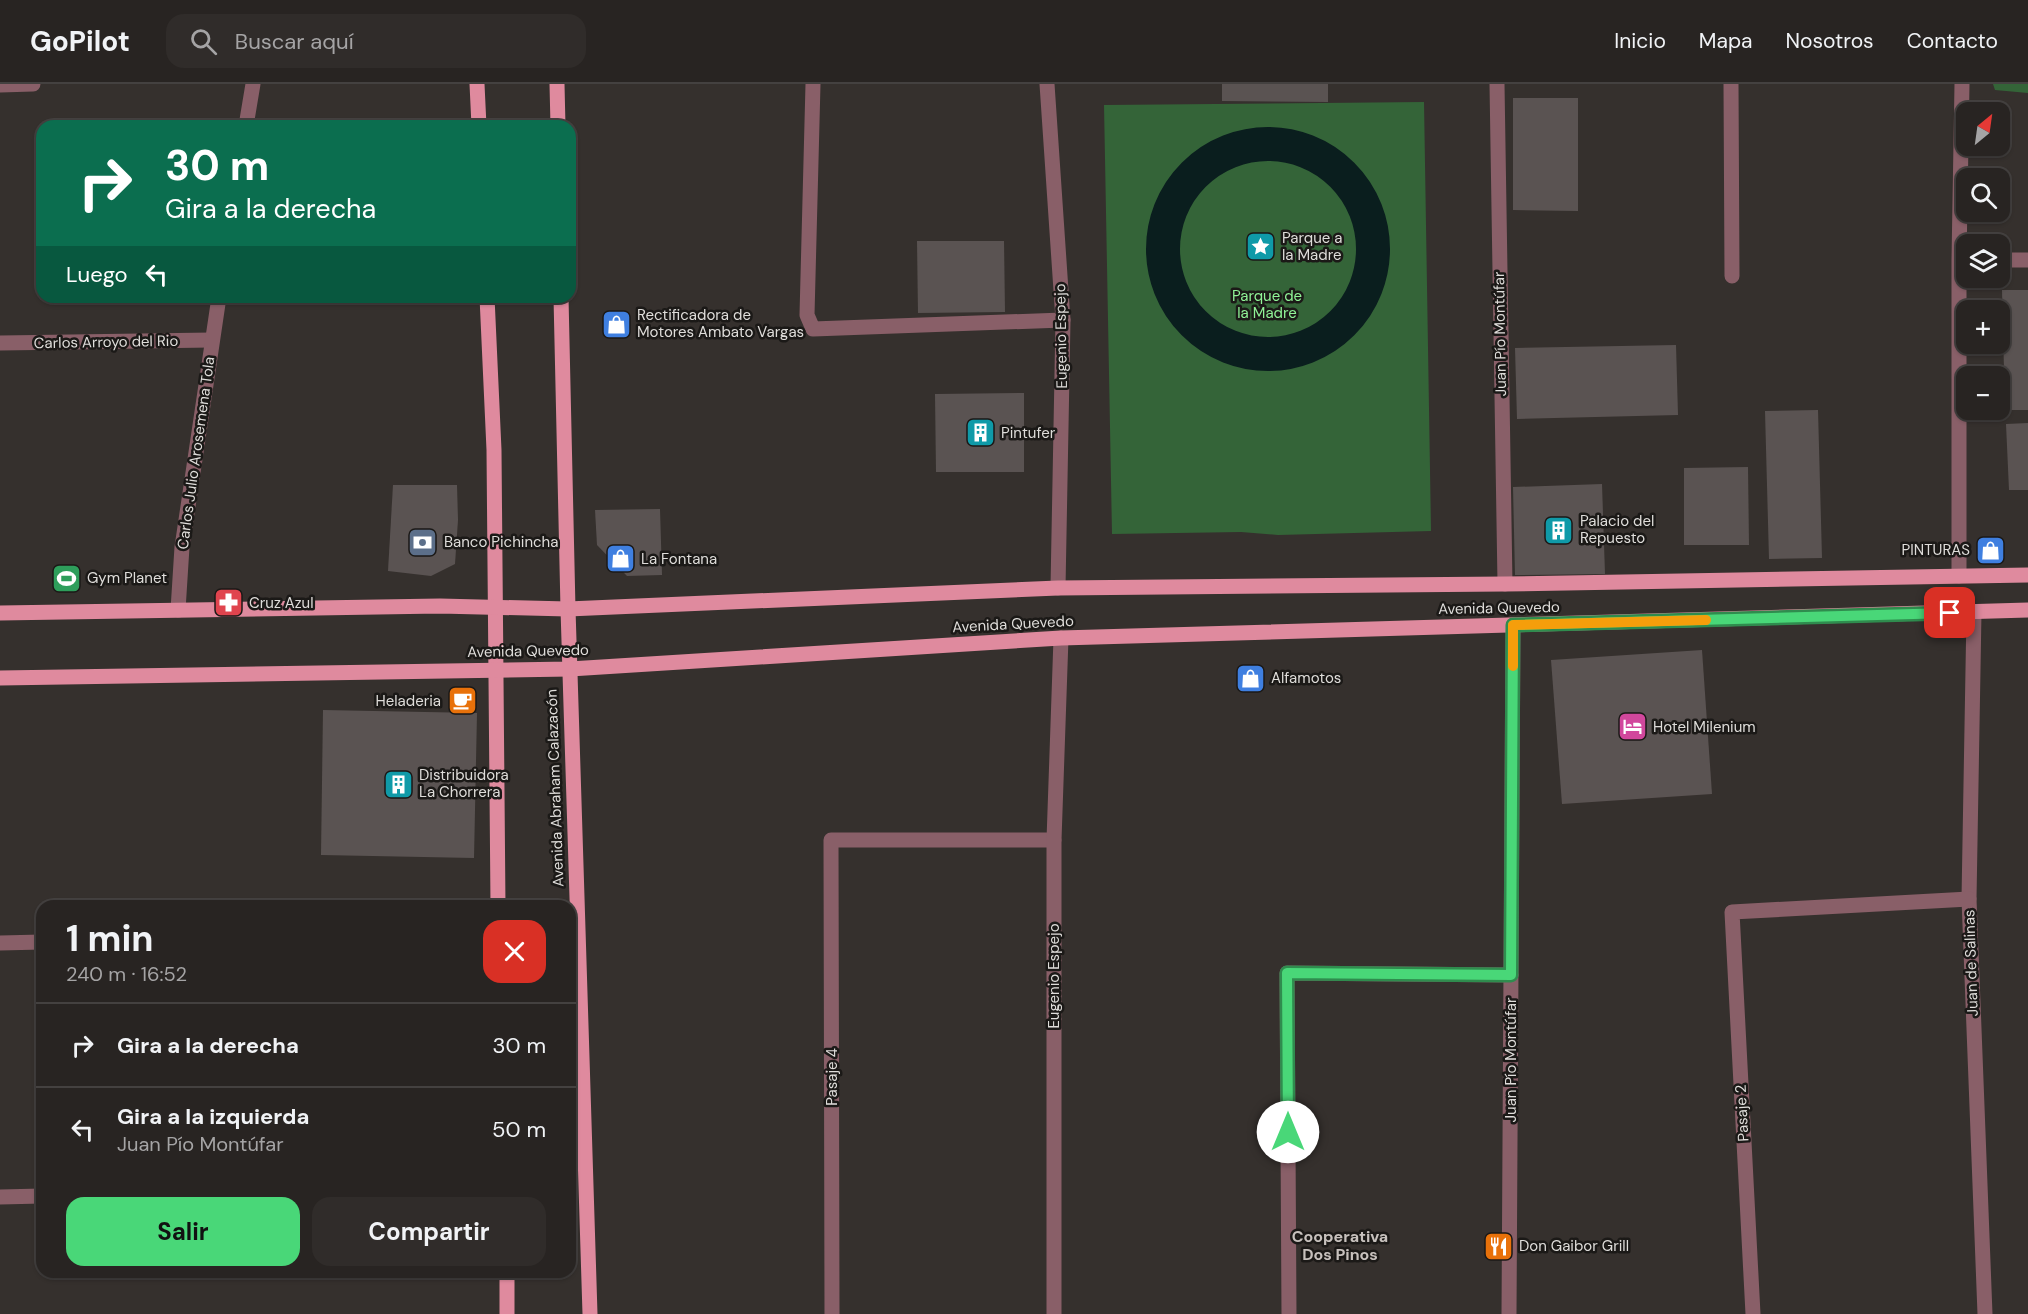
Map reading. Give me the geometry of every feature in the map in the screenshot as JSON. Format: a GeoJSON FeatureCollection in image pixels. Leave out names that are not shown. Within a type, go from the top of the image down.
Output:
{"type":"FeatureCollection","features":[{"type":"Feature","properties":{"kind":"main road"},"geometry":{"type":"LineString","coordinates":[[477,84],[479,120]]}},
{"type":"Feature","properties":{"kind":"main road"},"geometry":{"type":"LineString","coordinates":[[557,84],[558,120]]}},
{"type":"Feature","properties":{"kind":"main road"},"geometry":{"type":"LineString","coordinates":[[487,303],[494,450],[498,900]]}},
{"type":"Feature","properties":{"kind":"main road","name":"Avenida Abraham Calazacón"},"geometry":{"type":"LineString","coordinates":[[561,303],[568,609],[590,1314]]}},
{"type":"Feature","properties":{"kind":"main road","name":"Avenida Quevedo"},"geometry":{"type":"LineString","coordinates":[[0,613],[440,606],[568,609],[1058,588],[1505,584],[2028,575]]}},
{"type":"Feature","properties":{"kind":"main road","name":"Avenida Quevedo"},"geometry":{"type":"LineString","coordinates":[[0,678],[570,669],[1061,638],[2028,610]]}},
{"type":"Feature","properties":{"kind":"main road"},"geometry":{"type":"LineString","coordinates":[[507,1278],[507,1314]]}},
{"type":"Feature","properties":{"kind":"street"},"geometry":{"type":"LineString","coordinates":[[0,85],[33,84]]}},
{"type":"Feature","properties":{"kind":"street"},"geometry":{"type":"LineString","coordinates":[[247,120],[253,84]]}},
{"type":"Feature","properties":{"kind":"street"},"geometry":{"type":"LineString","coordinates":[[813,84],[807,315],[813,328],[1063,320]]}},
{"type":"Feature","properties":{"kind":"street","name":"Eugenio Espejo"},"geometry":{"type":"LineString","coordinates":[[1047,84],[1063,320],[1058,588]]}},
{"type":"Feature","properties":{"kind":"street","name":"Juan Pío Montúfar"},"geometry":{"type":"LineString","coordinates":[[1497,84],[1505,584]]}},
{"type":"Feature","properties":{"kind":"street"},"geometry":{"type":"LineString","coordinates":[[1731,84],[1732,276]]}},
{"type":"Feature","properties":{"kind":"street"},"geometry":{"type":"LineString","coordinates":[[1962,84],[1963,234]]}},
{"type":"Feature","properties":{"kind":"street"},"geometry":{"type":"LineString","coordinates":[[2010,260],[2028,261]]}},
{"type":"Feature","properties":{"kind":"street"},"geometry":{"type":"LineString","coordinates":[[1959,576],[1963,288]]}},
{"type":"Feature","properties":{"kind":"street","name":"Carlos Julio Arosemena Tola"},"geometry":{"type":"LineString","coordinates":[[178,610],[182,547],[218,303]]}},
{"type":"Feature","properties":{"kind":"street","name":"Carlos Arroyo del Rio"},"geometry":{"type":"LineString","coordinates":[[0,344],[212,340]]}},
{"type":"Feature","properties":{"kind":"street","name":"Juan de Salinas"},"geometry":{"type":"LineString","coordinates":[[1974,612],[1969,899],[1985,1314]]}},
{"type":"Feature","properties":{"kind":"street","name":"Juan Pío Montúfar"},"geometry":{"type":"LineString","coordinates":[[1509,1314],[1513,625]]}},
{"type":"Feature","properties":{"kind":"street","name":"Eugenio Espejo"},"geometry":{"type":"LineString","coordinates":[[1054,1314],[1054,840],[1061,638]]}},
{"type":"Feature","properties":{"kind":"street","name":"Pasaje 4"},"geometry":{"type":"LineString","coordinates":[[832,1314],[831,840],[1054,840]]}},
{"type":"Feature","properties":{"kind":"street","name":"Pasaje 2"},"geometry":{"type":"LineString","coordinates":[[1753,1314],[1732,912],[1969,899]]}},
{"type":"Feature","properties":{"kind":"street"},"geometry":{"type":"LineString","coordinates":[[0,943],[36,942]]}},
{"type":"Feature","properties":{"kind":"street"},"geometry":{"type":"LineString","coordinates":[[1289,1314],[1287,973],[1511,975]]}},
{"type":"Feature","properties":{"kind":"street"},"geometry":{"type":"LineString","coordinates":[[0,1197],[36,1196]]}},
{"type":"Feature","properties":{"kind":"green space"},"geometry":{"type":"Polygon","coordinates":[[[1993,84],[2028,84],[2028,93],[1995,90],[1993,84]]]}},
{"type":"Feature","properties":{"kind":"green space","name":"Parque de la Madre"},"geometry":{"type":"Polygon","coordinates":[[[1424,102],[1431,531],[1278,535],[1241,532],[1112,534],[1104,105],[1424,102]]]}},
{"type":"Feature","properties":{"kind":"building"},"geometry":{"type":"Polygon","coordinates":[[[1222,84],[1328,84],[1328,102],[1222,101],[1222,84]]]}},
{"type":"Feature","properties":{"kind":"building"},"geometry":{"type":"Polygon","coordinates":[[[1513,98],[1578,98],[1578,211],[1513,210],[1513,98]]]}},
{"type":"Feature","properties":{"kind":"building"},"geometry":{"type":"Polygon","coordinates":[[[917,241],[1004,241],[1005,312],[918,313],[917,241]]]}},
{"type":"Feature","properties":{"kind":"building"},"geometry":{"type":"Polygon","coordinates":[[[2002,290],[2028,290],[2028,410],[2010,410],[2010,366],[2004,366],[2004,354],[2010,354],[2010,300],[2002,300],[2002,290]]]}},
{"type":"Feature","properties":{"kind":"building"},"geometry":{"type":"Polygon","coordinates":[[[1676,345],[1678,415],[1517,419],[1515,348],[1676,345]]]}},
{"type":"Feature","properties":{"kind":"building","name":"Pintufer"},"geometry":{"type":"Polygon","coordinates":[[[1024,393],[1024,472],[936,472],[935,394],[1024,393]]]}},
{"type":"Feature","properties":{"kind":"building"},"geometry":{"type":"Polygon","coordinates":[[[1818,410],[1822,558],[1769,559],[1765,411],[1818,410]]]}},
{"type":"Feature","properties":{"kind":"building"},"geometry":{"type":"Polygon","coordinates":[[[2028,423],[2028,490],[2009,490],[2006,424],[2028,423]]]}},
{"type":"Feature","properties":{"kind":"building"},"geometry":{"type":"Polygon","coordinates":[[[1748,467],[1749,545],[1684,545],[1684,468],[1748,467]]]}},
{"type":"Feature","properties":{"kind":"building","name":"Palacio del Repuesto"},"geometry":{"type":"Polygon","coordinates":[[[1602,484],[1605,574],[1515,575],[1513,487],[1602,484]]]}},
{"type":"Feature","properties":{"kind":"building","name":"Banco Pichincha"},"geometry":{"type":"Polygon","coordinates":[[[393,485],[457,485],[458,520],[455,564],[431,576],[388,571],[393,485]]]}},
{"type":"Feature","properties":{"kind":"building"},"geometry":{"type":"Polygon","coordinates":[[[660,509],[662,575],[627,576],[597,545],[595,510],[660,509]]]}},
{"type":"Feature","properties":{"kind":"building","name":"Hotel Milenium"},"geometry":{"type":"Polygon","coordinates":[[[1702,650],[1712,794],[1562,804],[1551,660],[1702,650]]]}},
{"type":"Feature","properties":{"kind":"building","name":"Distribuidora La Chorrera"},"geometry":{"type":"Polygon","coordinates":[[[323,710],[477,713],[474,858],[321,855],[323,710]]]}},
{"type":"Feature","properties":{"kind":"waterway"},"geometry":{"type":"LineString","coordinates":[[1268,144],[1288,146],[1308,152],[1326,162],[1342,175],[1355,191],[1365,209],[1371,229],[1373,249],[1371,269],[1365,289],[1355,307],[1342,323],[1326,336],[1308,346],[1288,352],[1268,354],[1248,352],[1228,346],[1210,336],[1194,323],[1181,307],[1171,289],[1165,269],[1163,249],[1165,229],[1171,209],[1181,191],[1194,175],[1210,162],[1228,152],[1248,146],[1268,144]]}},
{"type":"Feature","properties":{"kind":"slow traffic"},"geometry":{"type":"LineString","coordinates":[[1513,666],[1513,625],[1706,620]]}},
{"type":"Feature","properties":{"kind":"place","name":"Parque a la Madre"},"geometry":{"type":"Point","coordinates":[1261,247]}},
{"type":"Feature","properties":{"kind":"place","name":"Rectificadora de Motores Ambato Vargas"},"geometry":{"type":"Point","coordinates":[616,324]}},
{"type":"Feature","properties":{"kind":"place","name":"Pintufer"},"geometry":{"type":"Point","coordinates":[980,433]}},
{"type":"Feature","properties":{"kind":"place","name":"Palacio del Repuesto"},"geometry":{"type":"Point","coordinates":[1559,530]}},
{"type":"Feature","properties":{"kind":"place","name":"Banco Pichincha"},"geometry":{"type":"Point","coordinates":[423,542]}},
{"type":"Feature","properties":{"kind":"place","name":"PINTURAS"},"geometry":{"type":"Point","coordinates":[1991,550]}},
{"type":"Feature","properties":{"kind":"place","name":"La Fontana"},"geometry":{"type":"Point","coordinates":[620,559]}},
{"type":"Feature","properties":{"kind":"place","name":"Gym Planet"},"geometry":{"type":"Point","coordinates":[66,578]}},
{"type":"Feature","properties":{"kind":"place","name":"Cruz Azul"},"geometry":{"type":"Point","coordinates":[228,603]}},
{"type":"Feature","properties":{"kind":"place","name":"Alfamotos"},"geometry":{"type":"Point","coordinates":[1250,678]}},
{"type":"Feature","properties":{"kind":"place","name":"Heladeria"},"geometry":{"type":"Point","coordinates":[462,701]}},
{"type":"Feature","properties":{"kind":"place","name":"Hotel Milenium"},"geometry":{"type":"Point","coordinates":[1632,727]}},
{"type":"Feature","properties":{"kind":"place","name":"Distribuidora La Chorrera"},"geometry":{"type":"Point","coordinates":[398,784]}},
{"type":"Feature","properties":{"kind":"place","name":"Don Gaibor Grill"},"geometry":{"type":"Point","coordinates":[1498,1246]}},
{"type":"Feature","properties":{"kind":"district","name":"Cooperativa Dos Pinos"},"geometry":{"type":"Point","coordinates":[1340,1245]}},
{"type":"Feature","properties":{"kind":"route"},"geometry":{"type":"LineString","coordinates":[[1288,1132],[1287,973],[1511,975],[1513,625],[1950,613]]}}]}
